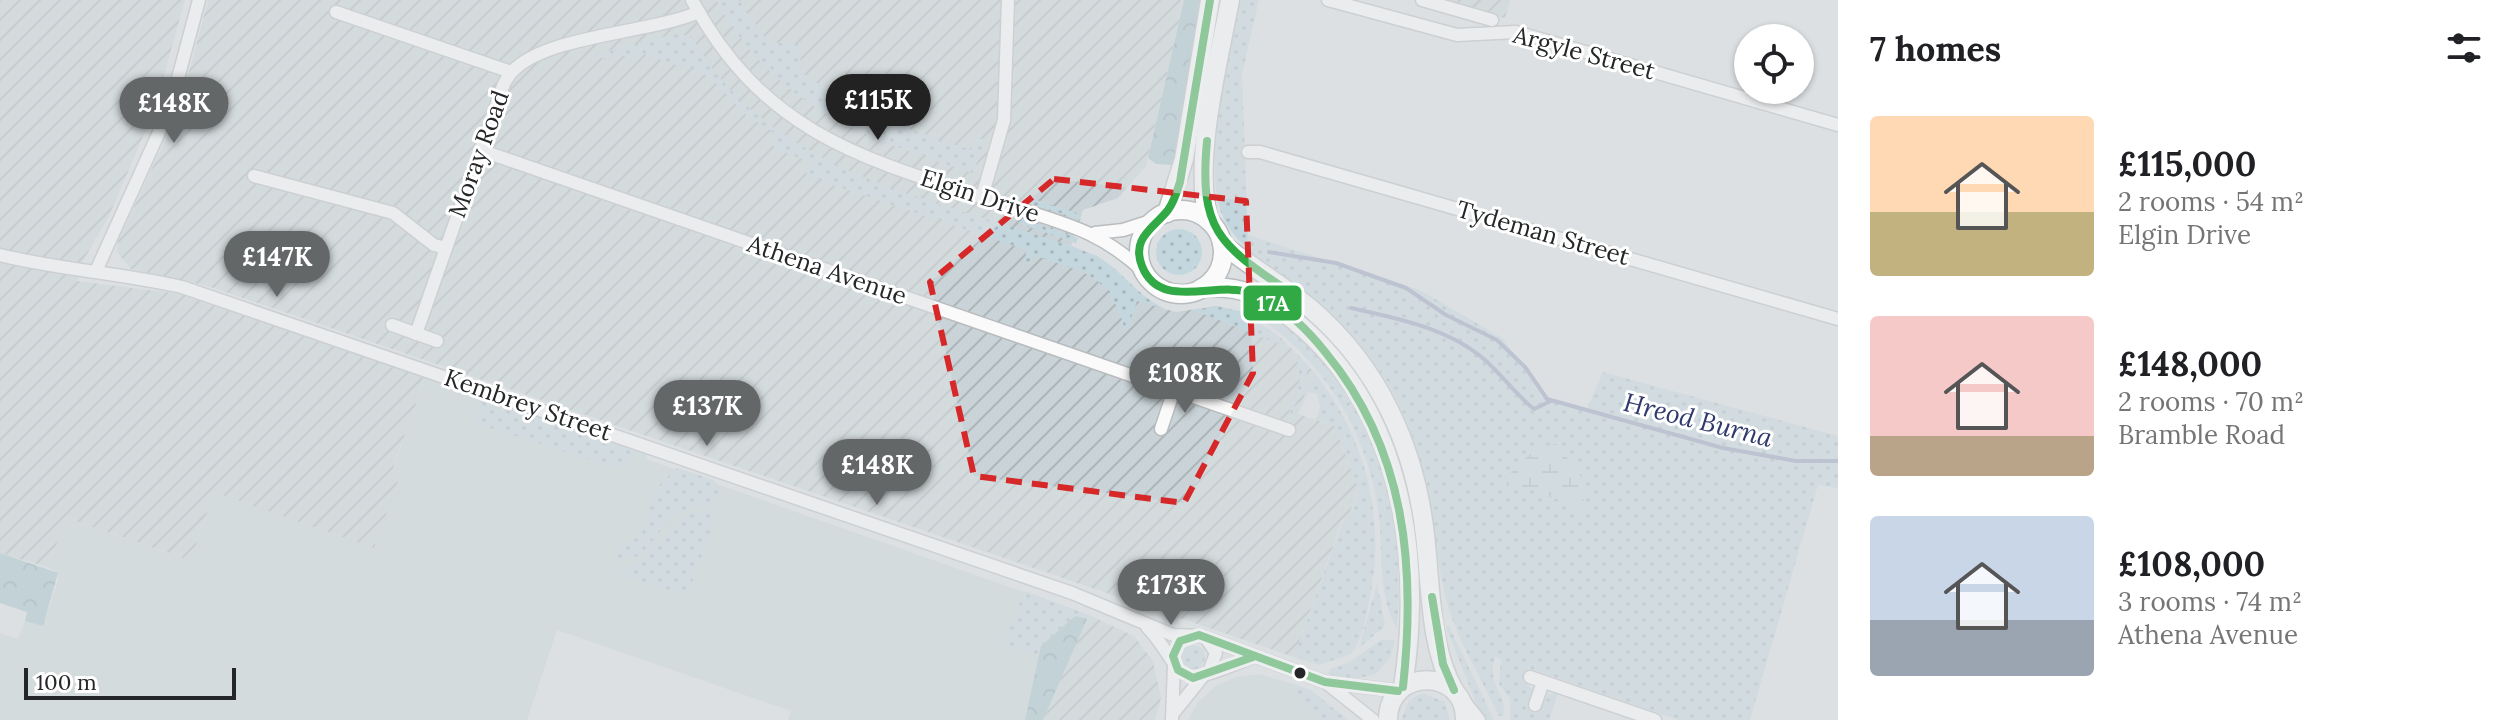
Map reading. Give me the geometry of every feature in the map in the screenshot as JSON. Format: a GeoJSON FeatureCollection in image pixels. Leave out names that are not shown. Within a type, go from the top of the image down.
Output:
{"type":"FeatureCollection","features":[{"type":"Feature","properties":{"kind":"main road"},"geometry":{"type":"LineString","coordinates":[[1210,0],[1184,159],[1160,216],[1140,244],[1145,273],[1156,286],[1169,292],[1188,293],[1202,288],[1234,287],[1251,292],[1278,308],[1332,358],[1374,421],[1393,468],[1404,517],[1408,596],[1400,689],[1392,701],[1388,720]]}},
{"type":"Feature","properties":{"kind":"main road"},"geometry":{"type":"LineString","coordinates":[[1230,0],[1206,147],[1204,200],[1209,221],[1222,244],[1303,303],[1331,328],[1364,367],[1391,409],[1419,489],[1441,655],[1465,720]]}},
{"type":"Feature","properties":{"kind":"main road"},"geometry":{"type":"LineString","coordinates":[[1160,216],[1186,211],[1209,221]]}},
{"type":"Feature","properties":{"kind":"main road"},"geometry":{"type":"LineString","coordinates":[[1202,288],[1219,269],[1222,244]]}},
{"type":"Feature","properties":{"kind":"main road"},"geometry":{"type":"LineString","coordinates":[[1400,689],[1423,679],[1445,683],[1456,693]]}},
{"type":"Feature","properties":{"kind":"street"},"geometry":{"type":"LineString","coordinates":[[96,271],[170,108],[199,0]]}},
{"type":"Feature","properties":{"kind":"street"},"geometry":{"type":"LineString","coordinates":[[982,197],[1004,120],[1008,0]]}},
{"type":"Feature","properties":{"kind":"street","name":"Argyle Street"},"geometry":{"type":"LineString","coordinates":[[1328,0],[1457,35],[1516,32],[1838,125]]}},
{"type":"Feature","properties":{"kind":"street"},"geometry":{"type":"LineString","coordinates":[[1422,0],[1492,20]]}},
{"type":"Feature","properties":{"kind":"street","name":"Elgin Drive"},"geometry":{"type":"LineString","coordinates":[[695,6],[740,73],[803,126],[848,150],[1095,233],[1145,273]]}},
{"type":"Feature","properties":{"kind":"street","name":"Moray Road"},"geometry":{"type":"LineString","coordinates":[[416,334],[480,150],[511,72],[529,59],[565,46],[695,6]]}},
{"type":"Feature","properties":{"kind":"street"},"geometry":{"type":"LineString","coordinates":[[336,12],[511,72]]}},
{"type":"Feature","properties":{"kind":"street","name":"Athena Avenue"},"geometry":{"type":"LineString","coordinates":[[480,150],[1289,430]]}},
{"type":"Feature","properties":{"kind":"street","name":"Tydeman Street"},"geometry":{"type":"LineString","coordinates":[[1248,152],[1260,152],[1838,319]]}},
{"type":"Feature","properties":{"kind":"street"},"geometry":{"type":"LineString","coordinates":[[254,176],[393,213],[434,245],[446,248]]}},
{"type":"Feature","properties":{"kind":"street","name":"Elgin Drive"},"geometry":{"type":"LineString","coordinates":[[1095,233],[1123,230],[1160,216]]}},
{"type":"Feature","properties":{"kind":"street","name":"Kembrey Street"},"geometry":{"type":"LineString","coordinates":[[0,255],[61,269],[96,271],[182,287],[1086,598],[1173,635],[1206,638],[1325,682],[1400,689]]}},
{"type":"Feature","properties":{"kind":"street"},"geometry":{"type":"LineString","coordinates":[[392,325],[437,341]]}},
{"type":"Feature","properties":{"kind":"street"},"geometry":{"type":"LineString","coordinates":[[1161,429],[1174,390]]}},
{"type":"Feature","properties":{"kind":"street","name":"Kembrey Street"},"geometry":{"type":"LineString","coordinates":[[1138,620],[1188,677],[1206,674]]}},
{"type":"Feature","properties":{"kind":"street"},"geometry":{"type":"LineString","coordinates":[[1173,717],[1176,646],[1187,636]]}},
{"type":"Feature","properties":{"kind":"street"},"geometry":{"type":"LineString","coordinates":[[1173,717],[1216,657],[1215,648],[1206,638]]}},
{"type":"Feature","properties":{"kind":"street"},"geometry":{"type":"LineString","coordinates":[[1206,674],[1253,657]]}},
{"type":"Feature","properties":{"kind":"street"},"geometry":{"type":"LineString","coordinates":[[1535,705],[1537,680],[1655,720]]}},
{"type":"Feature","properties":{"kind":"street","name":"Kembrey Street"},"geometry":{"type":"LineString","coordinates":[[1325,682],[1373,720]]}},
{"type":"Feature","properties":{"kind":"street"},"geometry":{"type":"LineString","coordinates":[[1456,693],[1479,720]]}},
{"type":"Feature","properties":{"kind":"highlighted area"},"geometry":{"type":"Polygon","coordinates":[[[1054,179],[1246,201],[1253,373],[1184,503],[974,476],[930,282],[1054,179]]]}},
{"type":"Feature","properties":{"kind":"shaded area"},"geometry":{"type":"Polygon","coordinates":[[[0,0],[185,0],[154,111],[109,216],[83,261],[77,281],[180,294],[425,378],[393,468],[401,472],[374,548],[214,492],[193,553],[189,552],[186,559],[67,518],[47,567],[0,553],[0,0]]]}},
{"type":"Feature","properties":{"kind":"shaded area"},"geometry":{"type":"Polygon","coordinates":[[[208,0],[1184,0],[1146,166],[1118,198],[1083,210],[1071,246],[1097,256],[1142,297],[1165,309],[1176,312],[1217,306],[1243,312],[1281,338],[1313,371],[1298,414],[1335,426],[1359,490],[1348,517],[1342,520],[1294,657],[208,286],[131,269],[117,252],[118,241],[179,110],[208,0]]]}},
{"type":"Feature","properties":{"kind":"shaded area"},"geometry":{"type":"Polygon","coordinates":[[[1441,0],[1510,0],[1505,18],[1441,0]]]}},
{"type":"Feature","properties":{"kind":"shaded area"},"geometry":{"type":"Polygon","coordinates":[[[425,378],[647,454],[646,459],[1089,615],[1043,720],[788,720],[791,711],[557,630],[527,720],[0,720],[0,633],[18,639],[25,621],[43,625],[58,581],[58,573],[47,567],[67,518],[186,559],[189,552],[193,553],[214,492],[401,472],[393,469],[425,378]]]}},
{"type":"Feature","properties":{"kind":"shaded area"},"geometry":{"type":"Polygon","coordinates":[[[1089,615],[1134,636],[1153,661],[1161,698],[1155,720],[1043,720],[1089,615]]]}},
{"type":"Feature","properties":{"kind":"shaded area"},"geometry":{"type":"Polygon","coordinates":[[[1259,674],[1297,685],[1295,691],[1320,720],[1188,720],[1198,702],[1217,685],[1236,677],[1259,674]]]}},
{"type":"Feature","properties":{"kind":"green space"},"geometry":{"type":"Polygon","coordinates":[[[716,0],[739,0],[768,42],[800,44],[801,72],[862,109],[971,150],[976,137],[987,141],[972,173],[894,146],[825,113],[794,92],[766,67],[740,37],[716,0]]]}},
{"type":"Feature","properties":{"kind":"green space"},"geometry":{"type":"Polygon","coordinates":[[[1184,0],[1203,0],[1177,154],[1173,165],[1156,164],[1148,158],[1184,0]]]}},
{"type":"Feature","properties":{"kind":"green space"},"geometry":{"type":"Polygon","coordinates":[[[1240,0],[1259,0],[1242,74],[1248,235],[1420,290],[1504,339],[1543,398],[1586,411],[1603,372],[1838,436],[1838,488],[1818,485],[1750,720],[1678,720],[1528,668],[1524,681],[1533,690],[1529,706],[1539,709],[1548,694],[1558,693],[1549,720],[1510,720],[1510,699],[1499,684],[1501,659],[1495,657],[1493,675],[1504,708],[1503,716],[1499,716],[1449,610],[1415,444],[1394,395],[1364,350],[1339,322],[1312,297],[1251,252],[1224,219],[1215,181],[1216,129],[1240,0]]]}},
{"type":"Feature","properties":{"kind":"green space"},"geometry":{"type":"Polygon","coordinates":[[[674,34],[691,36],[726,85],[769,124],[818,155],[928,201],[1097,256],[1165,309],[1137,301],[1126,333],[1112,298],[1103,286],[1081,272],[1033,255],[1030,263],[1024,261],[1027,250],[806,176],[810,162],[773,148],[774,133],[746,115],[709,76],[637,52],[634,59],[613,52],[610,62],[595,54],[674,34]]]}},
{"type":"Feature","properties":{"kind":"green space"},"geometry":{"type":"Polygon","coordinates":[[[1030,198],[1077,213],[1082,220],[1029,203],[1030,198]]]}},
{"type":"Feature","properties":{"kind":"green space"},"geometry":{"type":"Polygon","coordinates":[[[1022,219],[1078,238],[1076,243],[1020,224],[1022,219]]]}},
{"type":"Feature","properties":{"kind":"green space"},"geometry":{"type":"Polygon","coordinates":[[[1179,229],[1195,236],[1202,252],[1195,268],[1179,275],[1163,268],[1156,252],[1163,236],[1179,229]]]}},
{"type":"Feature","properties":{"kind":"green space"},"geometry":{"type":"Polygon","coordinates":[[[1245,303],[1288,325],[1323,357],[1350,395],[1372,439],[1386,486],[1395,534],[1399,582],[1397,628],[1384,592],[1375,493],[1354,429],[1339,400],[1320,374],[1297,349],[1244,307],[1245,303]]]}},
{"type":"Feature","properties":{"kind":"green space"},"geometry":{"type":"Polygon","coordinates":[[[1217,306],[1248,314],[1292,349],[1193,310],[1217,306]]]}},
{"type":"Feature","properties":{"kind":"green space"},"geometry":{"type":"Polygon","coordinates":[[[1296,353],[1309,367],[1291,416],[1288,415],[1300,379],[1296,353]]]}},
{"type":"Feature","properties":{"kind":"green space"},"geometry":{"type":"Polygon","coordinates":[[[1313,371],[1347,423],[1359,451],[1368,480],[1375,540],[1369,602],[1358,642],[1351,654],[1319,665],[1294,657],[1343,520],[1349,517],[1359,490],[1335,426],[1316,419],[1320,408],[1317,394],[1308,392],[1298,414],[1313,371]]]}},
{"type":"Feature","properties":{"kind":"green space"},"geometry":{"type":"Polygon","coordinates":[[[483,398],[647,454],[646,458],[633,454],[628,463],[617,468],[475,423],[483,398]]]}},
{"type":"Feature","properties":{"kind":"green space"},"geometry":{"type":"Polygon","coordinates":[[[1557,444],[1584,481],[1583,512],[1535,490],[1509,485],[1508,476],[1524,460],[1543,447],[1557,444]]]}},
{"type":"Feature","properties":{"kind":"green space"},"geometry":{"type":"Polygon","coordinates":[[[677,468],[714,480],[721,491],[716,502],[676,513],[639,556],[618,561],[617,548],[641,536],[656,488],[677,468]]]}},
{"type":"Feature","properties":{"kind":"green space"},"geometry":{"type":"Polygon","coordinates":[[[709,510],[717,513],[689,591],[681,593],[622,576],[622,569],[645,555],[683,519],[709,510]]]}},
{"type":"Feature","properties":{"kind":"green space"},"geometry":{"type":"Polygon","coordinates":[[[0,553],[58,573],[43,626],[25,621],[27,612],[0,603],[0,553]]]}},
{"type":"Feature","properties":{"kind":"green space"},"geometry":{"type":"Polygon","coordinates":[[[1377,583],[1385,626],[1359,648],[1377,583]]]}},
{"type":"Feature","properties":{"kind":"green space"},"geometry":{"type":"Polygon","coordinates":[[[1025,591],[1089,615],[1087,619],[1075,616],[1041,646],[1037,656],[1003,644],[1025,591]]]}},
{"type":"Feature","properties":{"kind":"green space"},"geometry":{"type":"Polygon","coordinates":[[[1075,616],[1087,619],[1043,720],[1025,720],[1041,646],[1075,616]]]}},
{"type":"Feature","properties":{"kind":"green space"},"geometry":{"type":"Polygon","coordinates":[[[1449,626],[1494,720],[1485,720],[1479,711],[1446,627],[1449,626]]]}},
{"type":"Feature","properties":{"kind":"green space"},"geometry":{"type":"Polygon","coordinates":[[[1381,640],[1395,640],[1391,656],[1376,674],[1351,680],[1328,674],[1330,669],[1349,662],[1381,640]]]}},
{"type":"Feature","properties":{"kind":"green space"},"geometry":{"type":"Polygon","coordinates":[[[1193,645],[1202,648],[1205,657],[1202,666],[1193,669],[1184,666],[1181,657],[1184,648],[1193,645]]]}},
{"type":"Feature","properties":{"kind":"green space"},"geometry":{"type":"Polygon","coordinates":[[[1297,685],[1312,691],[1348,720],[1320,720],[1295,691],[1297,685]]]}},
{"type":"Feature","properties":{"kind":"green space"},"geometry":{"type":"Polygon","coordinates":[[[1422,693],[1445,702],[1450,720],[1401,720],[1409,700],[1422,693]]]}},
{"type":"Feature","properties":{"kind":"waterway","name":"Hreod Burna"},"geometry":{"type":"LineString","coordinates":[[1269,252],[1336,263],[1406,288],[1446,315],[1497,340],[1525,367],[1547,399],[1723,448],[1796,461],[1838,461]]}},
{"type":"Feature","properties":{"kind":"waterway","name":"Hreod Burna"},"geometry":{"type":"LineString","coordinates":[[1351,308],[1439,332],[1485,360],[1534,409],[1551,401]]}},
{"type":"Feature","properties":{"kind":"transit line","name":"17A"},"geometry":{"type":"LineString","coordinates":[[1210,0],[1180,182],[1170,207],[1141,241],[1139,256],[1150,280],[1162,288],[1190,292],[1237,290],[1273,303],[1310,335],[1353,390],[1374,429],[1399,511],[1408,598],[1403,687]]}},
{"type":"Feature","properties":{"kind":"transit line","name":"17A"},"geometry":{"type":"LineString","coordinates":[[1207,141],[1206,195],[1218,231],[1245,260],[1288,291]]}},
{"type":"Feature","properties":{"kind":"transit line","name":"17A"},"geometry":{"type":"LineString","coordinates":[[1432,597],[1443,664],[1454,690]]}},
{"type":"Feature","properties":{"kind":"transit line","name":"17A"},"geometry":{"type":"LineString","coordinates":[[1253,657],[1193,678],[1178,670],[1173,656],[1180,641],[1199,635],[1325,682],[1398,691]]}}]}
